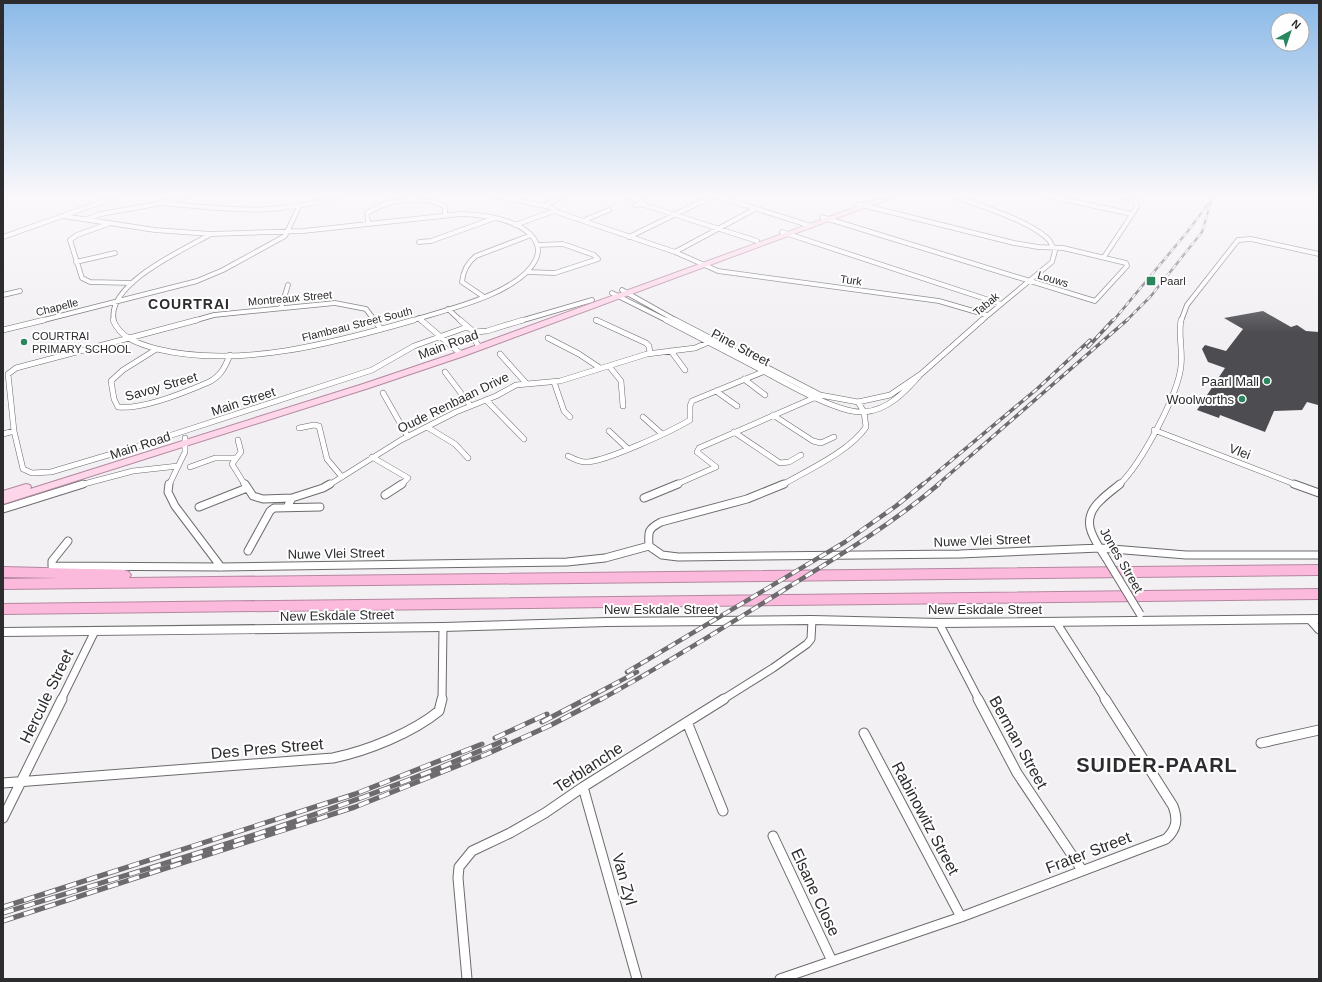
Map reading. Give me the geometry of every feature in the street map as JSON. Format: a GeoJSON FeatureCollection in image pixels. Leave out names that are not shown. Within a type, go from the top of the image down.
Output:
{"type":"FeatureCollection","features":[{"type":"Feature","properties":{"kind":"highway"},"geometry":{"type":"LineString","coordinates":[[3,584],[1319,570]]}},
{"type":"Feature","properties":{"kind":"highway"},"geometry":{"type":"LineString","coordinates":[[3,572],[388,579]]}},
{"type":"Feature","properties":{"kind":"highway"},"geometry":{"type":"LineString","coordinates":[[3,609],[1319,594]]}},
{"type":"Feature","properties":{"kind":"main road","name":"Main Road"},"geometry":{"type":"LineString","coordinates":[[705,264],[757,241]]}},
{"type":"Feature","properties":{"kind":"main road","name":"Main Road"},"geometry":{"type":"LineString","coordinates":[[477,344],[705,264],[765,241]]}},
{"type":"Feature","properties":{"kind":"main road","name":"Main Road"},"geometry":{"type":"LineString","coordinates":[[3,502],[458,352],[592,300],[620,293]]}},
{"type":"Feature","properties":{"kind":"main road","name":"Main Road"},"geometry":{"type":"LineString","coordinates":[[3,494],[186,441]]}},
{"type":"Feature","properties":{"kind":"street"},"geometry":{"type":"LineString","coordinates":[[71,241],[82,278],[86,281],[132,283]]}},
{"type":"Feature","properties":{"kind":"street","name":"Flambeau Street South"},"geometry":{"type":"LineString","coordinates":[[199,241],[150,270],[121,293],[112,311],[112,319],[119,330],[127,337],[136,343],[155,350],[185,354],[230,355],[290,349],[326,343],[419,318],[458,352]]}},
{"type":"Feature","properties":{"kind":"street","name":"Chapelle"},"geometry":{"type":"LineString","coordinates":[[3,330],[208,277],[277,241]]}},
{"type":"Feature","properties":{"kind":"street"},"geometry":{"type":"LineString","coordinates":[[419,242],[431,241]]}},
{"type":"Feature","properties":{"kind":"street"},"geometry":{"type":"LineString","coordinates":[[484,297],[462,282],[462,277],[471,259],[516,241]]}},
{"type":"Feature","properties":{"kind":"street"},"geometry":{"type":"LineString","coordinates":[[419,318],[484,297],[503,288],[527,272],[537,257],[537,245],[534,241]]}},
{"type":"Feature","properties":{"kind":"street","name":"Turk"},"geometry":{"type":"LineString","coordinates":[[645,241],[676,251],[705,264],[731,273],[939,301],[963,306],[987,315]]}},
{"type":"Feature","properties":{"kind":"street"},"geometry":{"type":"LineString","coordinates":[[676,251],[695,241]]}},
{"type":"Feature","properties":{"kind":"street"},"geometry":{"type":"LineString","coordinates":[[809,241],[1001,304]]}},
{"type":"Feature","properties":{"kind":"street","name":"Louws"},"geometry":{"type":"LineString","coordinates":[[899,241],[1095,301],[1127,266],[1124,262],[1104,257]]}},
{"type":"Feature","properties":{"kind":"street"},"geometry":{"type":"LineString","coordinates":[[1005,241],[1054,247],[1104,257],[1115,241]]}},
{"type":"Feature","properties":{"kind":"street"},"geometry":{"type":"LineString","coordinates":[[1049,241],[1054,247]]}},
{"type":"Feature","properties":{"kind":"street","name":"Jones Street"},"geometry":{"type":"LineString","coordinates":[[1143,618],[1091,531],[1089,522],[1090,513],[1096,504],[1127,476],[1136,464],[1154,430],[1180,373],[1182,355],[1179,325],[1183,311],[1237,241]]}},
{"type":"Feature","properties":{"kind":"street","name":"Jones Street"},"geometry":{"type":"LineString","coordinates":[[1257,241],[1319,254]]}},
{"type":"Feature","properties":{"kind":"street"},"geometry":{"type":"LineString","coordinates":[[527,272],[555,273],[598,259],[594,255],[563,244],[537,245]]}},
{"type":"Feature","properties":{"kind":"street","name":"Tabak"},"geometry":{"type":"LineString","coordinates":[[864,412],[891,403],[908,389],[921,374],[987,315],[1054,259],[1056,253],[1054,247]]}},
{"type":"Feature","properties":{"kind":"street"},"geometry":{"type":"LineString","coordinates":[[76,262],[115,253]]}},
{"type":"Feature","properties":{"kind":"street"},"geometry":{"type":"LineString","coordinates":[[281,308],[288,285]]}},
{"type":"Feature","properties":{"kind":"street"},"geometry":{"type":"LineString","coordinates":[[3,295],[20,291]]}},
{"type":"Feature","properties":{"kind":"street","name":"Pine Street"},"geometry":{"type":"LineString","coordinates":[[620,293],[661,317],[711,340],[764,372],[818,396],[858,402]]}},
{"type":"Feature","properties":{"kind":"street","name":"Pine Street"},"geometry":{"type":"LineString","coordinates":[[620,293],[770,369],[838,408],[864,412]]}},
{"type":"Feature","properties":{"kind":"street","name":"Main Road"},"geometry":{"type":"LineString","coordinates":[[474,332],[487,331],[553,310],[592,300]]}},
{"type":"Feature","properties":{"kind":"street","name":"Montreaux Street"},"geometry":{"type":"LineString","coordinates":[[14,431],[8,374],[21,366],[214,315],[335,302],[366,309],[381,329]]}},
{"type":"Feature","properties":{"kind":"street"},"geometry":{"type":"LineString","coordinates":[[448,309],[474,332],[477,344]]}},
{"type":"Feature","properties":{"kind":"street"},"geometry":{"type":"LineString","coordinates":[[596,320],[646,343],[650,353]]}},
{"type":"Feature","properties":{"kind":"street","name":"Main Street"},"geometry":{"type":"LineString","coordinates":[[14,431],[23,469],[32,474],[51,472],[135,447],[372,370],[414,346],[467,327]]}},
{"type":"Feature","properties":{"kind":"street"},"geometry":{"type":"LineString","coordinates":[[548,338],[579,354],[600,368]]}},
{"type":"Feature","properties":{"kind":"street","name":"Oude Renbaan Drive"},"geometry":{"type":"LineString","coordinates":[[247,488],[253,496],[258,499],[292,498],[323,488],[372,457],[408,437],[470,405],[502,394],[516,385],[526,383],[554,382],[650,353],[695,348],[711,340]]}},
{"type":"Feature","properties":{"kind":"street","name":"Savoy Street"},"geometry":{"type":"LineString","coordinates":[[155,350],[123,370],[111,381],[115,403],[118,408],[135,406],[203,386],[220,375],[230,355]]}},
{"type":"Feature","properties":{"kind":"street"},"geometry":{"type":"LineString","coordinates":[[671,351],[686,370]]}},
{"type":"Feature","properties":{"kind":"street"},"geometry":{"type":"LineString","coordinates":[[500,354],[526,383]]}},
{"type":"Feature","properties":{"kind":"street"},"geometry":{"type":"LineString","coordinates":[[609,366],[621,381],[623,406]]}},
{"type":"Feature","properties":{"kind":"street"},"geometry":{"type":"LineString","coordinates":[[568,456],[580,462],[589,462],[662,434],[688,422],[691,418],[690,406],[692,401],[770,369]]}},
{"type":"Feature","properties":{"kind":"street"},"geometry":{"type":"LineString","coordinates":[[445,372],[470,405]]}},
{"type":"Feature","properties":{"kind":"street","name":"Tabak"},"geometry":{"type":"LineString","coordinates":[[858,402],[876,399],[890,394],[921,374]]}},
{"type":"Feature","properties":{"kind":"street"},"geometry":{"type":"LineString","coordinates":[[744,379],[765,395]]}},
{"type":"Feature","properties":{"kind":"street"},"geometry":{"type":"LineString","coordinates":[[554,382],[564,411],[570,417]]}},
{"type":"Feature","properties":{"kind":"street"},"geometry":{"type":"LineString","coordinates":[[716,391],[737,406]]}},
{"type":"Feature","properties":{"kind":"street"},"geometry":{"type":"LineString","coordinates":[[383,393],[408,437]]}},
{"type":"Feature","properties":{"kind":"street"},"geometry":{"type":"LineString","coordinates":[[644,498],[716,467],[698,454],[696,451],[699,448],[818,396]]}},
{"type":"Feature","properties":{"kind":"street"},"geometry":{"type":"LineString","coordinates":[[486,400],[524,439]]}},
{"type":"Feature","properties":{"kind":"street"},"geometry":{"type":"LineString","coordinates":[[649,546],[648,533],[652,527],[661,522],[722,507],[754,496],[776,487],[843,450],[859,437],[866,424],[864,412],[858,402]]}},
{"type":"Feature","properties":{"kind":"street"},"geometry":{"type":"LineString","coordinates":[[773,415],[813,441],[821,443],[834,437]]}},
{"type":"Feature","properties":{"kind":"street"},"geometry":{"type":"LineString","coordinates":[[643,417],[662,434]]}},
{"type":"Feature","properties":{"kind":"street"},"geometry":{"type":"LineString","coordinates":[[299,428],[314,425],[320,428],[327,459],[333,468],[342,476]]}},
{"type":"Feature","properties":{"kind":"street"},"geometry":{"type":"LineString","coordinates":[[427,427],[455,444],[468,458]]}},
{"type":"Feature","properties":{"kind":"street","name":"Vlei"},"geometry":{"type":"LineString","coordinates":[[1154,430],[1319,493]]}},
{"type":"Feature","properties":{"kind":"street"},"geometry":{"type":"LineString","coordinates":[[3,434],[14,431]]}},
{"type":"Feature","properties":{"kind":"street"},"geometry":{"type":"LineString","coordinates":[[609,431],[627,448]]}},
{"type":"Feature","properties":{"kind":"street"},"geometry":{"type":"LineString","coordinates":[[734,432],[780,463],[789,462],[801,455]]}},
{"type":"Feature","properties":{"kind":"street"},"geometry":{"type":"LineString","coordinates":[[199,507],[247,488],[232,464],[240,453],[241,449],[238,440]]}},
{"type":"Feature","properties":{"kind":"street"},"geometry":{"type":"LineString","coordinates":[[186,441],[186,450],[168,483],[169,497],[221,567]]}},
{"type":"Feature","properties":{"kind":"street"},"geometry":{"type":"LineString","coordinates":[[372,457],[408,478],[385,496]]}},
{"type":"Feature","properties":{"kind":"street"},"geometry":{"type":"LineString","coordinates":[[190,467],[215,458],[236,458]]}},
{"type":"Feature","properties":{"kind":"street"},"geometry":{"type":"LineString","coordinates":[[3,510],[114,476],[159,467],[178,466]]}},
{"type":"Feature","properties":{"kind":"street"},"geometry":{"type":"LineString","coordinates":[[287,507],[292,498]]}},
{"type":"Feature","properties":{"kind":"street"},"geometry":{"type":"LineString","coordinates":[[248,551],[270,511],[276,507],[320,507]]}},
{"type":"Feature","properties":{"kind":"street","name":"Nuwe Vlei Street"},"geometry":{"type":"LineString","coordinates":[[68,541],[52,561],[52,566],[221,567],[567,562],[605,558],[649,546],[662,555],[678,557],[960,554],[1100,548],[1192,555],[1319,554]]}},
{"type":"Feature","properties":{"kind":"street","name":"New Eskdale Street"},"geometry":{"type":"LineString","coordinates":[[3,632],[442,627],[607,622],[812,620],[939,623],[1056,622],[1143,618],[1315,620]]}},
{"type":"Feature","properties":{"kind":"street","name":"Terblanche"},"geometry":{"type":"LineString","coordinates":[[467,979],[458,878],[459,867],[464,859],[472,851],[545,814],[583,787],[808,644],[811,640],[812,620]]}},
{"type":"Feature","properties":{"kind":"street"},"geometry":{"type":"LineString","coordinates":[[1315,620],[1319,630]]}},
{"type":"Feature","properties":{"kind":"street","name":"Frater Street"},"geometry":{"type":"LineString","coordinates":[[780,979],[961,918],[1082,870],[1166,839],[1175,829],[1177,815],[1170,800],[1056,622]]}},
{"type":"Feature","properties":{"kind":"street","name":"Berman Street"},"geometry":{"type":"LineString","coordinates":[[939,623],[1017,773],[1082,870]]}},
{"type":"Feature","properties":{"kind":"street","name":"Des Pres Street"},"geometry":{"type":"LineString","coordinates":[[3,784],[319,760],[359,751],[379,743],[427,719],[436,714],[441,707],[442,627]]}},
{"type":"Feature","properties":{"kind":"street","name":"Hercule Street"},"geometry":{"type":"LineString","coordinates":[[3,818],[95,631]]}},
{"type":"Feature","properties":{"kind":"street"},"geometry":{"type":"LineString","coordinates":[[687,722],[723,811]]}},
{"type":"Feature","properties":{"kind":"street"},"geometry":{"type":"LineString","coordinates":[[1261,743],[1319,730]]}},
{"type":"Feature","properties":{"kind":"street","name":"Rabinowitz Street"},"geometry":{"type":"LineString","coordinates":[[864,734],[961,918]]}},
{"type":"Feature","properties":{"kind":"street","name":"Van Zyl"},"geometry":{"type":"LineString","coordinates":[[583,787],[637,979]]}},
{"type":"Feature","properties":{"kind":"street","name":"Elsane Close"},"geometry":{"type":"LineString","coordinates":[[773,836],[832,961]]}},
{"type":"Feature","properties":{"kind":"building","name":"Paarl Mall"},"geometry":{"type":"Polygon","coordinates":[[[1263,311],[1291,327],[1297,325],[1306,331],[1319,332],[1318,405],[1307,402],[1302,410],[1274,411],[1265,432],[1220,415],[1219,418],[1197,410],[1225,368],[1208,362],[1202,349],[1205,345],[1226,351],[1243,329],[1224,318],[1263,311]]]}},
{"type":"Feature","properties":{"kind":"railway"},"geometry":{"type":"LineString","coordinates":[[1113,321],[1180,241]]}},
{"type":"Feature","properties":{"kind":"railway"},"geometry":{"type":"LineString","coordinates":[[1127,320],[1151,296],[1195,241]]}},
{"type":"Feature","properties":{"kind":"railway"},"geometry":{"type":"LineString","coordinates":[[1088,347],[1113,320]]}},
{"type":"Feature","properties":{"kind":"railway"},"geometry":{"type":"LineString","coordinates":[[937,485],[1127,320]]}},
{"type":"Feature","properties":{"kind":"railway"},"geometry":{"type":"LineString","coordinates":[[922,485],[1037,389],[1090,340]]}},
{"type":"Feature","properties":{"kind":"railway"},"geometry":{"type":"LineString","coordinates":[[627,672],[845,542],[896,506],[923,484]]}},
{"type":"Feature","properties":{"kind":"railway"},"geometry":{"type":"LineString","coordinates":[[600,700],[694,646],[846,552],[903,513],[939,484]]}},
{"type":"Feature","properties":{"kind":"railway"},"geometry":{"type":"LineString","coordinates":[[584,700],[637,672]]}},
{"type":"Feature","properties":{"kind":"railway"},"geometry":{"type":"LineString","coordinates":[[542,722],[586,699]]}},
{"type":"Feature","properties":{"kind":"railway"},"geometry":{"type":"LineString","coordinates":[[3,921],[355,807],[487,754],[551,725],[601,699]]}},
{"type":"Feature","properties":{"kind":"railway"},"geometry":{"type":"LineString","coordinates":[[495,738],[547,714]]}},
{"type":"Feature","properties":{"kind":"railway"},"geometry":{"type":"LineString","coordinates":[[3,913],[320,813],[444,766],[505,740]]}},
{"type":"Feature","properties":{"kind":"railway"},"geometry":{"type":"LineString","coordinates":[[3,907],[355,794],[482,744]]}},
{"type":"Feature","properties":{"kind":"place","name":"Paarl"},"geometry":{"type":"Point","coordinates":[1151,281]}},
{"type":"Feature","properties":{"kind":"place","name":"COURTRAI PRIMARY SCHOOL"},"geometry":{"type":"Point","coordinates":[24,342]}},
{"type":"Feature","properties":{"kind":"place","name":"Paarl Mall"},"geometry":{"type":"Point","coordinates":[1267,381]}},
{"type":"Feature","properties":{"kind":"place","name":"Woolworths"},"geometry":{"type":"Point","coordinates":[1242,399]}},
{"type":"Feature","properties":{"kind":"district","name":"COURTRAI"},"geometry":{"type":"Point","coordinates":[189,304]}},
{"type":"Feature","properties":{"kind":"district","name":"SUIDER-PAARL"},"geometry":{"type":"Point","coordinates":[1157,765]}}]}
